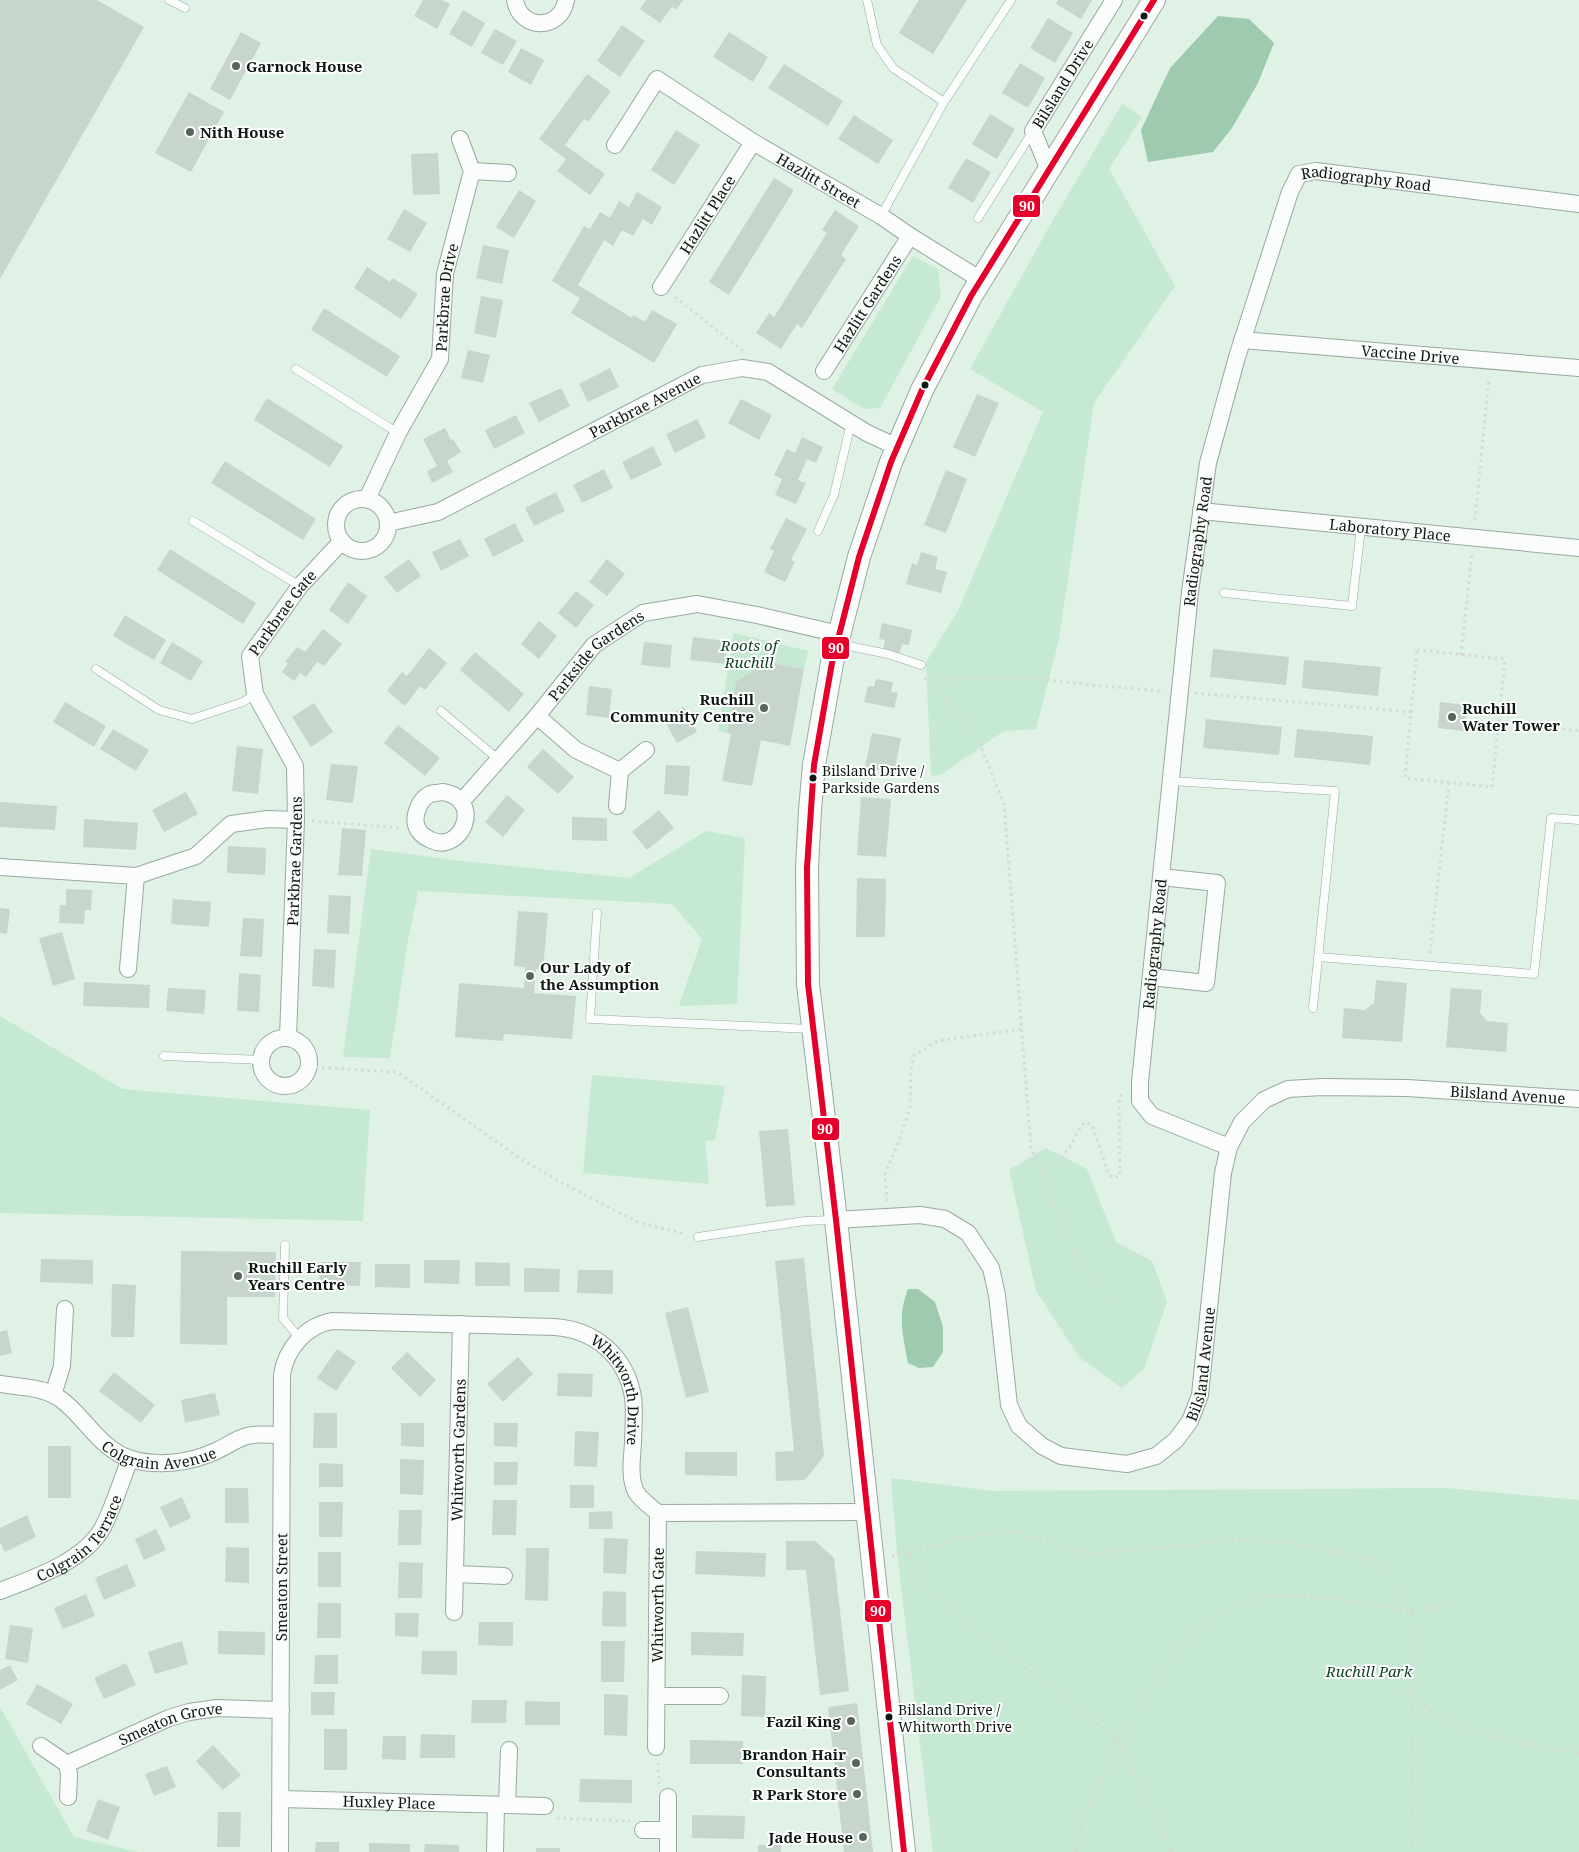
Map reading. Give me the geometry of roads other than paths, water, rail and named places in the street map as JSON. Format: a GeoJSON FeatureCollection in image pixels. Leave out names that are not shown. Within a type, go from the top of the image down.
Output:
{"type":"FeatureCollection","features":[{"type":"Feature","properties":{"kind":"main road"},"geometry":{"type":"LineString","coordinates":[[904,1852],[836,1220],[812,1029],[807,953],[809,826],[812,785],[822,712],[837,639],[867,530],[898,447],[939,356],[981,280],[1154,0]]}},
{"type":"Feature","properties":{"kind":"street"},"geometry":{"type":"LineString","coordinates":[[515,0],[520,14],[527,20],[534,23],[543,23],[558,17],[563,10],[566,0]]}},
{"type":"Feature","properties":{"kind":"street","name":"Bilsland Drive"},"geometry":{"type":"LineString","coordinates":[[1049,170],[1033,131],[1114,0]]}},
{"type":"Feature","properties":{"kind":"street","name":"Hazlitt Street"},"geometry":{"type":"LineString","coordinates":[[615,144],[657,79],[753,142],[881,216],[981,280]]}},
{"type":"Feature","properties":{"kind":"street"},"geometry":{"type":"LineString","coordinates":[[460,139],[472,171],[508,173]]}},
{"type":"Feature","properties":{"kind":"street","name":"Hazlitt Place"},"geometry":{"type":"LineString","coordinates":[[661,286],[753,142]]}},
{"type":"Feature","properties":{"kind":"street","name":"Parkbrae Drive"},"geometry":{"type":"LineString","coordinates":[[367,499],[398,433],[440,359],[445,274],[472,171]]}},
{"type":"Feature","properties":{"kind":"street","name":"Radiography Road"},"geometry":{"type":"LineString","coordinates":[[1229,1147],[1152,1116],[1140,1101],[1140,1082],[1190,592],[1208,463],[1242,340],[1290,192],[1299,174],[1316,171],[1579,204]]}},
{"type":"Feature","properties":{"kind":"street","name":"Hazlitt Gardens"},"geometry":{"type":"LineString","coordinates":[[824,371],[910,236]]}},
{"type":"Feature","properties":{"kind":"street","name":"Vaccine Drive"},"geometry":{"type":"LineString","coordinates":[[1242,340],[1579,368]]}},
{"type":"Feature","properties":{"kind":"street","name":"Parkbrae Avenue"},"geometry":{"type":"LineString","coordinates":[[388,523],[438,512],[702,375],[742,368],[768,372],[879,440],[898,447]]}},
{"type":"Feature","properties":{"kind":"street"},"geometry":{"type":"LineString","coordinates":[[358,499],[367,499],[382,507],[388,523],[384,539],[379,545],[364,551],[356,550],[342,541],[336,524],[338,515],[350,502],[358,499]]}},
{"type":"Feature","properties":{"kind":"street","name":"Laboratory Place"},"geometry":{"type":"LineString","coordinates":[[1201,511],[1579,548]]}},
{"type":"Feature","properties":{"kind":"street","name":"Parkbrae Gate"},"geometry":{"type":"LineString","coordinates":[[255,694],[250,656],[300,586],[342,541]]}},
{"type":"Feature","properties":{"kind":"street","name":"Parkside Gardens"},"geometry":{"type":"LineString","coordinates":[[462,801],[537,716],[594,645],[643,613],[697,604],[757,615],[837,639]]}},
{"type":"Feature","properties":{"kind":"street","name":"Parkbrae Gardens"},"geometry":{"type":"LineString","coordinates":[[255,694],[295,766],[296,820],[288,1037]]}},
{"type":"Feature","properties":{"kind":"street"},"geometry":{"type":"LineString","coordinates":[[537,716],[576,750],[620,771]]}},
{"type":"Feature","properties":{"kind":"street"},"geometry":{"type":"LineString","coordinates":[[617,806],[620,771],[646,750]]}},
{"type":"Feature","properties":{"kind":"street"},"geometry":{"type":"LineString","coordinates":[[452,793],[462,801],[466,810],[465,823],[454,839],[444,844],[435,842],[425,838],[418,830],[416,816],[420,802],[430,794],[452,793]]}},
{"type":"Feature","properties":{"kind":"street"},"geometry":{"type":"LineString","coordinates":[[0,867],[136,876],[196,856],[231,824],[268,819],[296,820]]}},
{"type":"Feature","properties":{"kind":"street"},"geometry":{"type":"LineString","coordinates":[[128,969],[136,876]]}},
{"type":"Feature","properties":{"kind":"street"},"geometry":{"type":"LineString","coordinates":[[1150,977],[1206,983],[1217,883],[1161,877]]}},
{"type":"Feature","properties":{"kind":"street"},"geometry":{"type":"LineString","coordinates":[[288,1037],[303,1044],[310,1059],[309,1067],[301,1080],[286,1086],[271,1081],[262,1068],[261,1060],[263,1053],[273,1041],[288,1037]]}},
{"type":"Feature","properties":{"kind":"street","name":"Bilsland Avenue"},"geometry":{"type":"LineString","coordinates":[[836,1220],[920,1214],[945,1219],[968,1233],[991,1268],[997,1295],[1010,1405],[1019,1426],[1042,1446],[1061,1456],[1127,1464],[1156,1456],[1176,1440],[1190,1421],[1200,1395],[1223,1173],[1229,1147],[1242,1122],[1264,1100],[1288,1089],[1322,1087],[1407,1088],[1579,1099]]}},
{"type":"Feature","properties":{"kind":"street"},"geometry":{"type":"LineString","coordinates":[[53,1395],[62,1366],[65,1309]]}},
{"type":"Feature","properties":{"kind":"street","name":"Whitworth Drive"},"geometry":{"type":"LineString","coordinates":[[305,1335],[318,1325],[332,1322],[566,1328],[585,1333],[609,1350],[622,1366],[631,1388],[634,1409],[632,1476],[636,1491],[658,1514]]}},
{"type":"Feature","properties":{"kind":"street","name":"Whitworth Gardens"},"geometry":{"type":"LineString","coordinates":[[454,1612],[461,1324]]}},
{"type":"Feature","properties":{"kind":"street","name":"Smeaton Street"},"geometry":{"type":"LineString","coordinates":[[280,1852],[281,1435],[284,1363],[288,1353],[305,1335]]}},
{"type":"Feature","properties":{"kind":"street","name":"Colgrain Avenue"},"geometry":{"type":"LineString","coordinates":[[0,1384],[30,1388],[53,1395],[68,1405],[112,1448],[130,1458],[152,1462],[185,1461],[206,1455],[249,1436],[281,1435]]}},
{"type":"Feature","properties":{"kind":"street","name":"Colgrain Terrace"},"geometry":{"type":"LineString","coordinates":[[0,1591],[45,1573],[77,1554],[92,1542],[103,1527],[130,1458]]}},
{"type":"Feature","properties":{"kind":"street"},"geometry":{"type":"LineString","coordinates":[[658,1514],[867,1512]]}},
{"type":"Feature","properties":{"kind":"street","name":"Whitworth Gate"},"geometry":{"type":"LineString","coordinates":[[656,1747],[658,1514]]}},
{"type":"Feature","properties":{"kind":"street"},"geometry":{"type":"LineString","coordinates":[[455,1574],[504,1576]]}},
{"type":"Feature","properties":{"kind":"street"},"geometry":{"type":"LineString","coordinates":[[657,1696],[720,1696]]}},
{"type":"Feature","properties":{"kind":"street","name":"Smeaton Grove"},"geometry":{"type":"LineString","coordinates":[[67,1764],[170,1718],[189,1712],[208,1708],[281,1710]]}},
{"type":"Feature","properties":{"kind":"street"},"geometry":{"type":"LineString","coordinates":[[41,1746],[67,1764],[69,1774],[68,1797]]}},
{"type":"Feature","properties":{"kind":"street"},"geometry":{"type":"LineString","coordinates":[[495,1852],[508,1750]]}},
{"type":"Feature","properties":{"kind":"street"},"geometry":{"type":"LineString","coordinates":[[668,1797],[668,1852]]}},
{"type":"Feature","properties":{"kind":"street","name":"Huxley Place"},"geometry":{"type":"LineString","coordinates":[[280,1799],[545,1806]]}},
{"type":"Feature","properties":{"kind":"street"},"geometry":{"type":"LineString","coordinates":[[643,1830],[668,1830]]}},
{"type":"Feature","properties":{"kind":"lane"},"geometry":{"type":"LineString","coordinates":[[169,0],[185,8]]}},
{"type":"Feature","properties":{"kind":"lane"},"geometry":{"type":"LineString","coordinates":[[867,0],[877,45],[893,68],[944,102]]}},
{"type":"Feature","properties":{"kind":"lane"},"geometry":{"type":"LineString","coordinates":[[881,216],[944,102],[1011,0]]}},
{"type":"Feature","properties":{"kind":"lane"},"geometry":{"type":"LineString","coordinates":[[978,218],[1033,131]]}},
{"type":"Feature","properties":{"kind":"lane"},"geometry":{"type":"LineString","coordinates":[[296,369],[398,433]]}},
{"type":"Feature","properties":{"kind":"lane"},"geometry":{"type":"LineString","coordinates":[[818,531],[834,495],[851,423]]}},
{"type":"Feature","properties":{"kind":"lane"},"geometry":{"type":"LineString","coordinates":[[193,521],[300,586]]}},
{"type":"Feature","properties":{"kind":"lane"},"geometry":{"type":"LineString","coordinates":[[1224,593],[1352,606],[1361,527]]}},
{"type":"Feature","properties":{"kind":"lane"},"geometry":{"type":"LineString","coordinates":[[837,639],[921,665]]}},
{"type":"Feature","properties":{"kind":"lane"},"geometry":{"type":"LineString","coordinates":[[96,669],[159,710],[192,719],[243,702],[255,694]]}},
{"type":"Feature","properties":{"kind":"lane"},"geometry":{"type":"LineString","coordinates":[[441,711],[499,760]]}},
{"type":"Feature","properties":{"kind":"lane"},"geometry":{"type":"LineString","coordinates":[[1170,781],[1335,790],[1313,1008]]}},
{"type":"Feature","properties":{"kind":"lane"},"geometry":{"type":"LineString","coordinates":[[1318,957],[1534,974],[1551,818],[1579,820]]}},
{"type":"Feature","properties":{"kind":"lane"},"geometry":{"type":"LineString","coordinates":[[596,913],[590,1019],[812,1029]]}},
{"type":"Feature","properties":{"kind":"lane"},"geometry":{"type":"LineString","coordinates":[[164,1056],[261,1060]]}},
{"type":"Feature","properties":{"kind":"lane"},"geometry":{"type":"LineString","coordinates":[[698,1237],[805,1221],[836,1220]]}},
{"type":"Feature","properties":{"kind":"lane"},"geometry":{"type":"LineString","coordinates":[[285,1245],[283,1318],[305,1335]]}},
{"type":"Feature","properties":{"kind":"place","name":"Garnock House"},"geometry":{"type":"Point","coordinates":[236,66]}},
{"type":"Feature","properties":{"kind":"place","name":"Nith House"},"geometry":{"type":"Point","coordinates":[190,132]}},
{"type":"Feature","properties":{"kind":"place","name":"Ruchill Community Centre"},"geometry":{"type":"Point","coordinates":[764,708]}},
{"type":"Feature","properties":{"kind":"place","name":"Ruchill Water Tower"},"geometry":{"type":"Point","coordinates":[1452,717]}},
{"type":"Feature","properties":{"kind":"place","name":"Bilsland Drive / Parkside Gardens"},"geometry":{"type":"Point","coordinates":[813,778]}},
{"type":"Feature","properties":{"kind":"place","name":"Our Lady of the Assumption"},"geometry":{"type":"Point","coordinates":[530,976]}},
{"type":"Feature","properties":{"kind":"place","name":"Ruchill Early Years Centre"},"geometry":{"type":"Point","coordinates":[238,1276]}},
{"type":"Feature","properties":{"kind":"place","name":"Bilsland Drive / Whitworth Drive"},"geometry":{"type":"Point","coordinates":[889,1717]}},
{"type":"Feature","properties":{"kind":"place","name":"Fazil King"},"geometry":{"type":"Point","coordinates":[851,1721]}},
{"type":"Feature","properties":{"kind":"place","name":"Brandon Hair Consultants"},"geometry":{"type":"Point","coordinates":[856,1763]}},
{"type":"Feature","properties":{"kind":"place","name":"R Park Store"},"geometry":{"type":"Point","coordinates":[857,1794]}},
{"type":"Feature","properties":{"kind":"place","name":"Jade House"},"geometry":{"type":"Point","coordinates":[863,1837]}},
{"type":"Feature","properties":{"kind":"park label","name":"Roots of Ruchill"},"geometry":{"type":"Point","coordinates":[749,654]}},
{"type":"Feature","properties":{"kind":"park label","name":"Ruchill Park"},"geometry":{"type":"Point","coordinates":[1369,1671]}}]}
